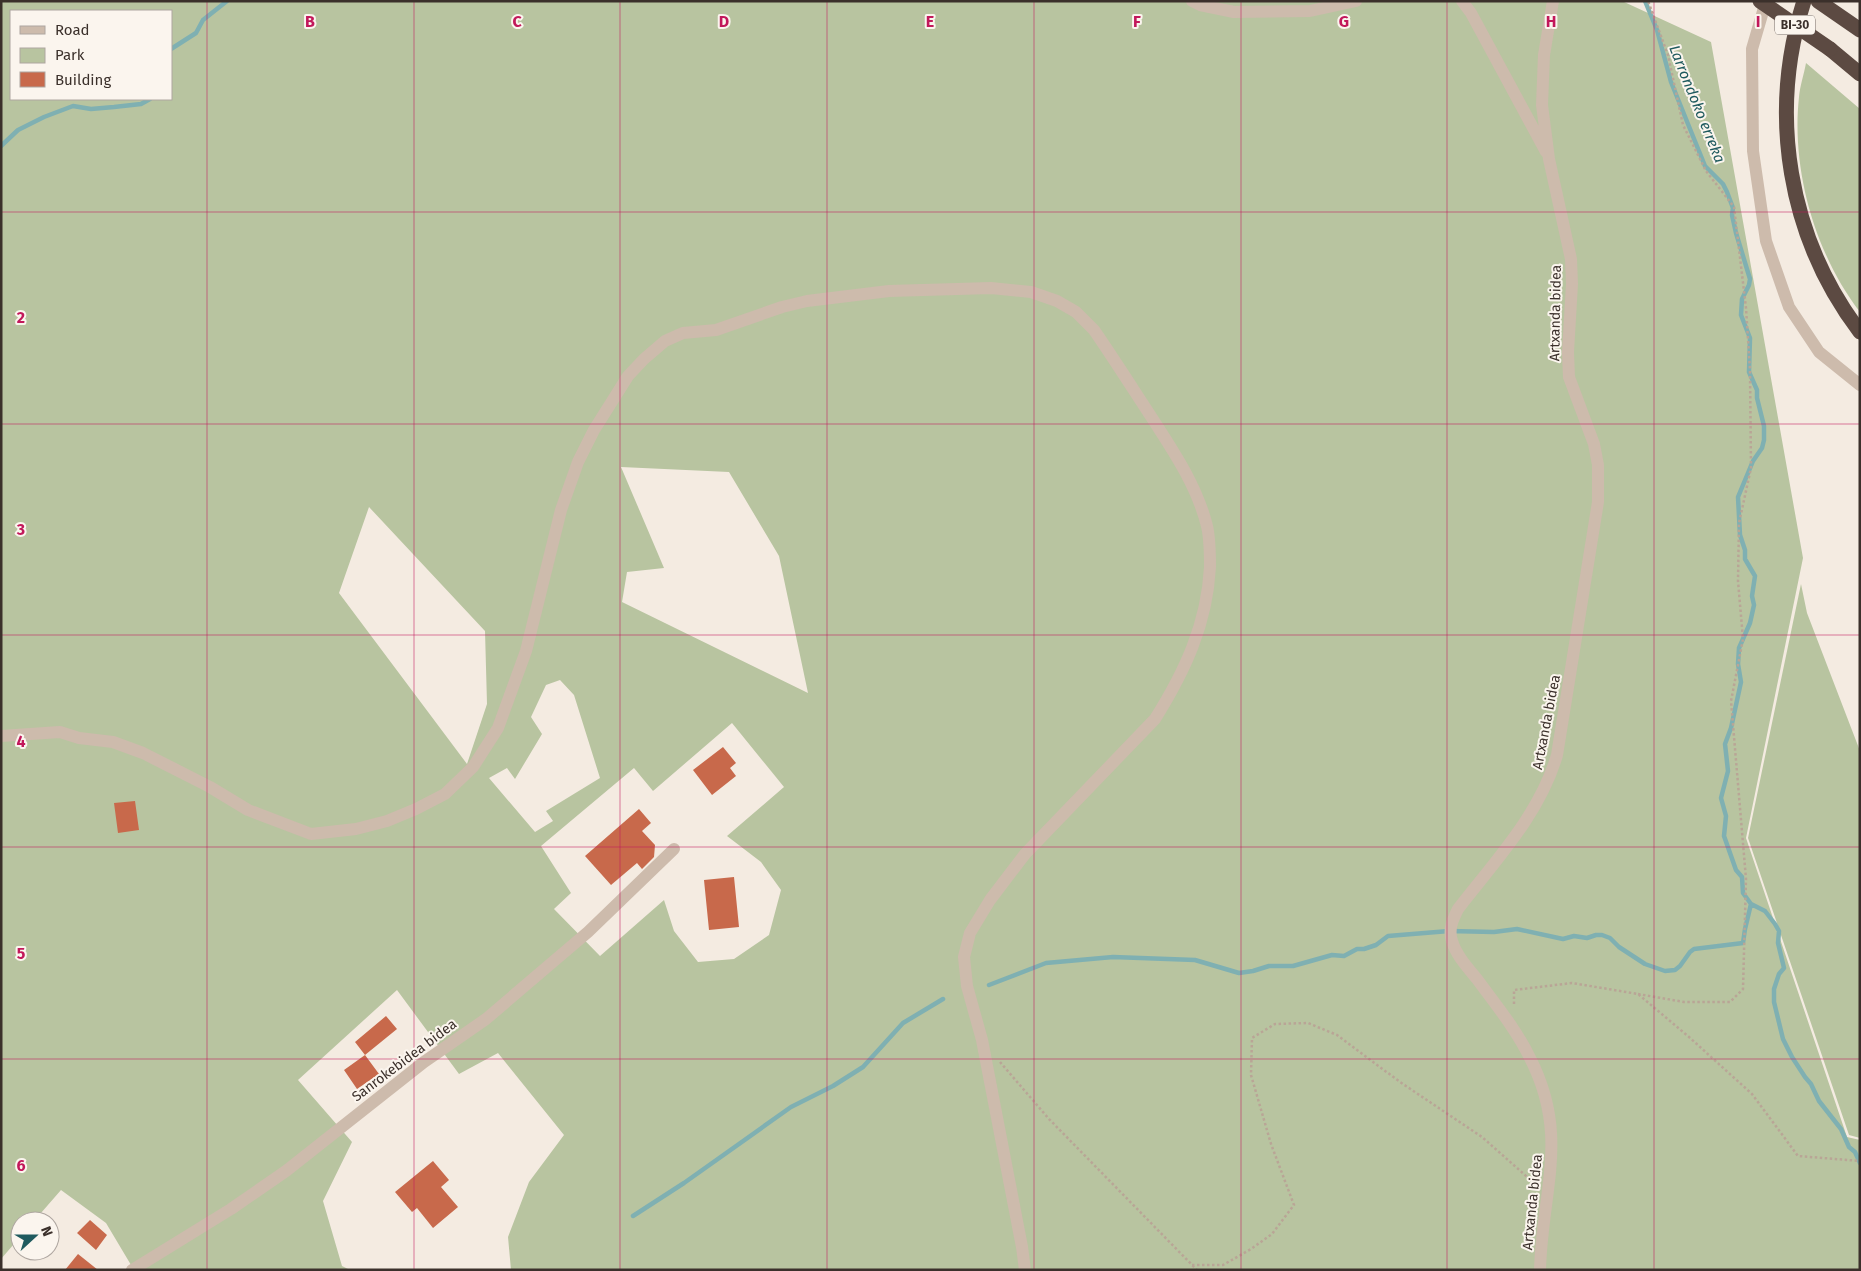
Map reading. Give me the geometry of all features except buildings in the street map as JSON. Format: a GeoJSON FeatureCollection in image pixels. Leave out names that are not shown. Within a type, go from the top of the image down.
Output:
{"type":"FeatureCollection","features":[{"type":"Feature","properties":{"kind":"highway","name":"BI-30"},"geometry":{"type":"LineString","coordinates":[[1760,1],[1830,49],[1860,74]]}},
{"type":"Feature","properties":{"kind":"highway"},"geometry":{"type":"LineString","coordinates":[[1804,1],[1791,58],[1787,92],[1786,121],[1791,176],[1804,230],[1814,255],[1828,285],[1860,332]]}},
{"type":"Feature","properties":{"kind":"highway","name":"BI-30"},"geometry":{"type":"LineString","coordinates":[[1818,1],[1854,26]]}},
{"type":"Feature","properties":{"kind":"street"},"geometry":{"type":"LineString","coordinates":[[1192,1],[1200,5],[1234,12],[1310,11],[1356,1]]}},
{"type":"Feature","properties":{"kind":"street","name":"Artxanda bidea"},"geometry":{"type":"LineString","coordinates":[[1462,1],[1471,13],[1549,159]]}},
{"type":"Feature","properties":{"kind":"street","name":"Artxanda bidea"},"geometry":{"type":"LineString","coordinates":[[1540,1270],[1541,1239],[1548,1196],[1552,1146],[1550,1113],[1542,1082],[1513,1028],[1460,957],[1452,941],[1450,924],[1458,909],[1537,804],[1552,775],[1558,754],[1598,502],[1598,465],[1594,444],[1569,377],[1571,259],[1549,159],[1542,105],[1544,55],[1554,1]]}},
{"type":"Feature","properties":{"kind":"street"},"geometry":{"type":"LineString","coordinates":[[1766,1],[1752,49],[1752,151],[1766,241],[1789,307],[1794,315],[1819,352],[1860,385]]}},
{"type":"Feature","properties":{"kind":"street"},"geometry":{"type":"LineString","coordinates":[[1,736],[60,732],[79,738],[113,742],[143,753],[210,787],[248,810],[311,834],[356,830],[387,821],[445,794],[473,767],[498,728],[526,651],[561,510],[578,462],[594,430],[628,376],[665,341],[683,333],[716,330],[782,306],[848,295],[889,291],[991,288],[1031,292],[1057,300],[1076,312],[1094,330],[1180,461],[1197,495],[1207,527],[1210,551],[1209,583],[1198,633],[1183,671],[1170,695],[1150,724],[1025,854],[990,900],[970,933],[964,957],[967,986],[982,1040],[1025,1270]]}},
{"type":"Feature","properties":{"kind":"street","name":"Sanrokebidea bidea"},"geometry":{"type":"LineString","coordinates":[[132,1270],[231,1209],[286,1171],[424,1062],[486,1019],[588,932],[674,849]]}},
{"type":"Feature","properties":{"kind":"path"},"geometry":{"type":"LineString","coordinates":[[1513,1028],[1514,990],[1572,983],[1684,1002],[1730,1002],[1743,989],[1746,879],[1731,700],[1743,639],[1738,581],[1739,523],[1750,468],[1750,370],[1746,308],[1734,207],[1706,171],[1683,125],[1668,55],[1648,1]]}},
{"type":"Feature","properties":{"kind":"path"},"geometry":{"type":"LineString","coordinates":[[1638,994],[1752,1094],[1798,1156],[1860,1161]]}},
{"type":"Feature","properties":{"kind":"path"},"geometry":{"type":"LineString","coordinates":[[1192,1265],[1223,1265],[1252,1249],[1272,1234],[1294,1204],[1271,1144],[1251,1075],[1252,1038],[1275,1024],[1308,1023],[1337,1034],[1400,1082],[1482,1137],[1548,1196]]}},
{"type":"Feature","properties":{"kind":"path"},"geometry":{"type":"LineString","coordinates":[[1000,1062],[1049,1119],[1196,1270]]}},
{"type":"Feature","properties":{"kind":"green space"},"geometry":{"type":"Polygon","coordinates":[[[1,1],[1622,1],[1711,42],[1803,558],[1746,838],[1847,1137],[1860,1140],[1860,1270],[511,1270],[508,1237],[529,1182],[564,1135],[498,1053],[459,1074],[397,990],[298,1080],[352,1142],[323,1201],[342,1266],[350,1270],[134,1270],[106,1223],[61,1190],[43,1211],[10,1211],[10,1249],[1,1259],[1,1]],[[621,467],[664,568],[627,572],[622,602],[808,693],[779,556],[729,472],[621,467]],[[369,507],[339,593],[467,764],[487,704],[485,631],[369,507]],[[560,680],[546,685],[531,717],[542,734],[515,779],[507,768],[489,778],[535,832],[553,821],[546,811],[600,778],[574,695],[560,680]],[[732,723],[653,791],[634,768],[541,846],[571,893],[554,909],[600,956],[664,900],[674,931],[698,962],[734,959],[769,935],[781,890],[761,862],[727,836],[784,787],[732,723]]]}},
{"type":"Feature","properties":{"kind":"green space"},"geometry":{"type":"Polygon","coordinates":[[[1806,63],[1860,109],[1860,312],[1830,264],[1810,210],[1803,181],[1797,125],[1800,93],[1806,63]]]}},
{"type":"Feature","properties":{"kind":"green space"},"geometry":{"type":"Polygon","coordinates":[[[1801,584],[1807,613],[1860,751],[1860,1138],[1849,1135],[1748,838],[1801,584]]]}},
{"type":"Feature","properties":{"kind":"waterway"},"geometry":{"type":"LineString","coordinates":[[172,48],[196,33],[203,20],[227,1]]}},
{"type":"Feature","properties":{"kind":"waterway","name":"Larrondoko erreka"},"geometry":{"type":"LineString","coordinates":[[1645,1],[1657,30],[1671,82],[1705,166],[1723,184],[1733,208],[1732,215],[1736,233],[1750,279],[1742,299],[1741,315],[1750,338],[1749,372],[1757,390],[1757,398],[1764,426],[1762,448],[1753,461],[1738,497],[1740,535],[1745,550],[1745,559],[1755,576],[1752,596],[1754,605],[1750,623],[1739,648],[1738,664],[1741,682],[1731,728],[1725,744],[1728,771],[1721,798],[1726,816],[1724,836],[1736,870],[1742,877],[1743,893],[1751,904],[1765,911],[1779,931],[1778,943],[1784,968],[1779,974],[1774,989],[1774,1002],[1783,1039],[1792,1057],[1811,1084],[1819,1101],[1841,1129],[1849,1147],[1855,1152],[1860,1163]]}},
{"type":"Feature","properties":{"kind":"waterway"},"geometry":{"type":"LineString","coordinates":[[1,146],[18,130],[44,117],[73,106],[91,109],[141,104],[148,100]]}},
{"type":"Feature","properties":{"kind":"waterway"},"geometry":{"type":"LineString","coordinates":[[989,985],[1046,963],[1113,957],[1195,960],[1239,973],[1269,966],[1293,966],[1332,955],[1344,956],[1357,949],[1376,945],[1388,936],[1449,931],[1494,932],[1517,929],[1563,939],[1574,936],[1587,938],[1602,935],[1610,938],[1619,947],[1645,964],[1665,971],[1675,970],[1694,949],[1743,943],[1751,904]]}},
{"type":"Feature","properties":{"kind":"waterway"},"geometry":{"type":"LineString","coordinates":[[633,1216],[684,1183],[791,1107],[833,1086],[863,1067],[903,1023],[943,999]]}}]}
